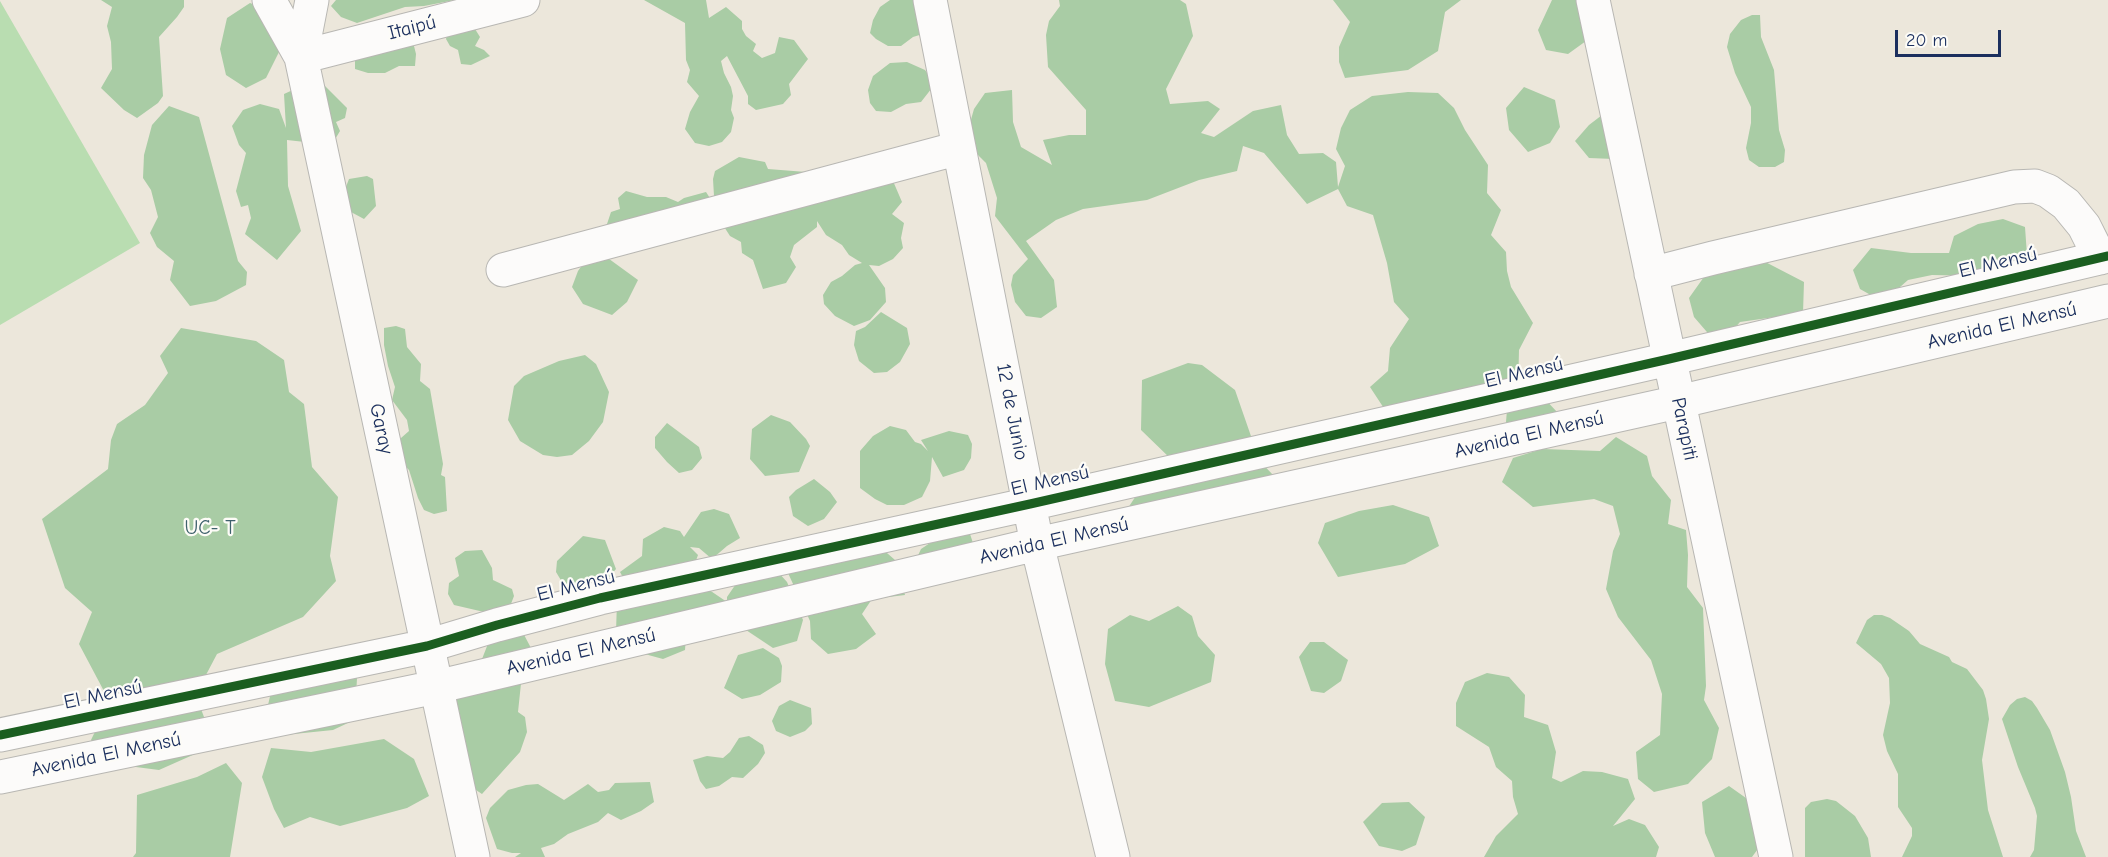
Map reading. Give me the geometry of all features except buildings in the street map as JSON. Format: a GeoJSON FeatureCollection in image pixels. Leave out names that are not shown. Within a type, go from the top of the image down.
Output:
{"type":"FeatureCollection","features":[{"type":"Feature","properties":{"kind":"street"},"geometry":{"type":"LineString","coordinates":[[269,0],[301,57]]}},
{"type":"Feature","properties":{"kind":"street","name":"Garay"},"geometry":{"type":"LineString","coordinates":[[312,0],[301,57],[473,857]]}},
{"type":"Feature","properties":{"kind":"street","name":"Itaipú"},"geometry":{"type":"LineString","coordinates":[[301,57],[523,0]]}},
{"type":"Feature","properties":{"kind":"street","name":"12 de Junio"},"geometry":{"type":"LineString","coordinates":[[930,0],[1037,544],[1113,857]]}},
{"type":"Feature","properties":{"kind":"street","name":"Parapiti"},"geometry":{"type":"LineString","coordinates":[[1593,0],[1776,857]]}},
{"type":"Feature","properties":{"kind":"street"},"geometry":{"type":"LineString","coordinates":[[503,270],[959,148]]}},
{"type":"Feature","properties":{"kind":"street"},"geometry":{"type":"LineString","coordinates":[[1651,274],[2014,187],[2035,186],[2048,191],[2066,204],[2084,226],[2104,257]]}},
{"type":"Feature","properties":{"kind":"street","name":"El Mensú"},"geometry":{"type":"LineString","coordinates":[[0,735],[428,646],[600,598],[1030,504],[1670,359],[2104,257]]}},
{"type":"Feature","properties":{"kind":"street","name":"Avenida El Mensú"},"geometry":{"type":"LineString","coordinates":[[0,777],[436,687],[1037,544],[1678,402],[2108,301]]}},
{"type":"Feature","properties":{"kind":"green space"},"geometry":{"type":"Polygon","coordinates":[[[101,0],[184,0],[184,7],[159,37],[163,96],[158,103],[137,118],[124,110],[101,88],[112,69],[111,42],[107,26],[112,7],[101,0]]]}},
{"type":"Feature","properties":{"kind":"green space"},"geometry":{"type":"Polygon","coordinates":[[[336,0],[455,0],[405,7],[357,23],[341,17],[331,6],[336,0]]]}},
{"type":"Feature","properties":{"kind":"green space"},"geometry":{"type":"Polygon","coordinates":[[[644,0],[706,0],[709,18],[726,7],[742,21],[742,29],[746,36],[756,44],[753,51],[762,58],[775,53],[779,37],[794,40],[808,59],[789,84],[791,95],[783,104],[756,110],[748,104],[748,96],[727,56],[721,61],[733,96],[731,110],[734,118],[731,132],[722,142],[709,146],[695,143],[685,129],[690,112],[699,96],[687,82],[690,70],[686,60],[685,23],[644,0]]]}},
{"type":"Feature","properties":{"kind":"green space"},"geometry":{"type":"Polygon","coordinates":[[[890,0],[920,0],[926,33],[913,37],[901,46],[888,46],[876,39],[870,33],[873,20],[880,7],[890,0]]]}},
{"type":"Feature","properties":{"kind":"green space"},"geometry":{"type":"Polygon","coordinates":[[[1059,0],[1180,0],[1186,4],[1193,36],[1166,89],[1170,104],[1208,101],[1220,109],[1201,133],[1214,137],[1253,111],[1281,105],[1287,135],[1299,154],[1323,153],[1336,162],[1338,187],[1345,166],[1336,149],[1341,128],[1350,110],[1372,96],[1408,92],[1438,93],[1454,108],[1465,130],[1488,165],[1487,193],[1501,210],[1491,235],[1506,252],[1511,287],[1533,323],[1519,350],[1518,391],[1389,416],[1370,387],[1388,371],[1390,348],[1409,319],[1394,302],[1387,263],[1373,215],[1347,206],[1338,189],[1307,204],[1264,153],[1243,146],[1237,171],[1199,180],[1147,200],[1083,209],[1056,220],[1026,241],[1054,280],[1057,307],[1041,318],[1026,316],[1015,302],[1011,285],[1013,275],[1028,259],[995,216],[997,198],[986,163],[973,150],[968,130],[974,109],[985,93],[1012,90],[1013,122],[1021,147],[1052,165],[1043,140],[1069,135],[1086,135],[1086,110],[1048,67],[1046,35],[1049,21],[1060,6],[1059,0]]]}},
{"type":"Feature","properties":{"kind":"green space"},"geometry":{"type":"Polygon","coordinates":[[[1333,0],[1461,0],[1445,12],[1438,51],[1408,70],[1345,78],[1339,62],[1339,47],[1350,22],[1333,0]]]}},
{"type":"Feature","properties":{"kind":"green space"},"geometry":{"type":"Polygon","coordinates":[[[1552,0],[1585,0],[1586,41],[1568,54],[1546,50],[1538,30],[1552,0]]]}},
{"type":"Feature","properties":{"kind":"green space"},"geometry":{"type":"Polygon","coordinates":[[[0,1],[140,243],[0,325],[0,1]]]}},
{"type":"Feature","properties":{"kind":"green space"},"geometry":{"type":"Polygon","coordinates":[[[250,3],[279,14],[287,36],[266,78],[246,88],[226,75],[220,49],[227,18],[250,3]]]}},
{"type":"Feature","properties":{"kind":"green space"},"geometry":{"type":"Polygon","coordinates":[[[1752,15],[1760,15],[1761,37],[1774,70],[1779,130],[1785,150],[1784,162],[1775,167],[1759,167],[1749,160],[1746,148],[1751,123],[1751,107],[1735,73],[1727,47],[1730,34],[1741,20],[1752,15]]]}},
{"type":"Feature","properties":{"kind":"green space"},"geometry":{"type":"Polygon","coordinates":[[[475,29],[480,37],[475,46],[490,56],[471,65],[461,64],[458,50],[450,46],[446,39],[448,31],[475,29]]]}},
{"type":"Feature","properties":{"kind":"green space"},"geometry":{"type":"Polygon","coordinates":[[[413,42],[416,54],[415,66],[399,66],[385,73],[368,73],[355,69],[355,59],[413,42]]]}},
{"type":"Feature","properties":{"kind":"green space"},"geometry":{"type":"Polygon","coordinates":[[[907,62],[925,70],[935,84],[921,102],[906,104],[891,112],[876,111],[870,103],[868,90],[873,76],[890,63],[907,62]]]}},
{"type":"Feature","properties":{"kind":"green space"},"geometry":{"type":"Polygon","coordinates":[[[306,84],[324,85],[347,108],[345,118],[336,122],[340,131],[334,141],[314,143],[287,140],[288,186],[301,231],[277,260],[245,234],[251,218],[248,205],[241,207],[236,191],[246,153],[239,145],[232,126],[243,110],[260,104],[279,109],[286,128],[284,94],[306,84]]]}},
{"type":"Feature","properties":{"kind":"green space"},"geometry":{"type":"Polygon","coordinates":[[[1524,87],[1555,100],[1560,127],[1550,143],[1528,152],[1509,130],[1506,108],[1524,87]]]}},
{"type":"Feature","properties":{"kind":"green space"},"geometry":{"type":"Polygon","coordinates":[[[169,106],[199,117],[238,261],[247,272],[246,285],[216,301],[190,306],[170,280],[174,261],[157,247],[150,233],[158,217],[151,190],[143,178],[144,155],[152,125],[169,106]]]}},
{"type":"Feature","properties":{"kind":"green space"},"geometry":{"type":"Polygon","coordinates":[[[1606,112],[1614,159],[1589,158],[1575,141],[1589,125],[1606,112]]]}},
{"type":"Feature","properties":{"kind":"green space"},"geometry":{"type":"Polygon","coordinates":[[[739,157],[765,162],[768,169],[806,172],[804,175],[893,181],[902,202],[892,214],[904,223],[901,238],[903,248],[893,259],[879,266],[869,265],[885,288],[886,302],[870,320],[854,326],[835,316],[824,304],[823,295],[831,282],[855,265],[862,263],[849,255],[842,245],[826,235],[817,221],[817,227],[794,245],[790,257],[796,267],[786,283],[763,289],[753,260],[742,253],[741,242],[730,236],[721,222],[720,209],[714,196],[715,171],[739,157]]]}},
{"type":"Feature","properties":{"kind":"green space"},"geometry":{"type":"Polygon","coordinates":[[[367,176],[373,179],[376,206],[364,219],[351,212],[342,197],[349,179],[367,176]]]}},
{"type":"Feature","properties":{"kind":"green space"},"geometry":{"type":"Polygon","coordinates":[[[626,191],[647,197],[666,197],[678,202],[706,192],[715,206],[606,227],[611,212],[620,209],[618,198],[626,191]]]}},
{"type":"Feature","properties":{"kind":"green space"},"geometry":{"type":"Polygon","coordinates":[[[2003,219],[2025,227],[2027,255],[2009,269],[1981,276],[1932,275],[1908,280],[1883,302],[1860,289],[1853,270],[1871,248],[1911,253],[1949,253],[1954,236],[1978,224],[2003,219]]]}},
{"type":"Feature","properties":{"kind":"green space"},"geometry":{"type":"Polygon","coordinates":[[[1748,253],[1804,282],[1803,313],[1740,322],[1719,346],[1694,317],[1689,298],[1716,260],[1748,253]]]}},
{"type":"Feature","properties":{"kind":"green space"},"geometry":{"type":"Polygon","coordinates":[[[605,256],[638,280],[627,302],[612,315],[583,304],[572,287],[578,271],[588,257],[605,256]]]}},
{"type":"Feature","properties":{"kind":"green space"},"geometry":{"type":"Polygon","coordinates":[[[881,312],[907,328],[910,344],[900,362],[887,372],[874,373],[859,361],[854,345],[856,331],[865,327],[881,312]]]}},
{"type":"Feature","properties":{"kind":"green space"},"geometry":{"type":"Polygon","coordinates":[[[396,326],[405,329],[407,347],[421,364],[420,381],[430,389],[443,464],[441,475],[445,477],[447,511],[434,514],[424,510],[409,470],[401,462],[401,438],[409,431],[407,420],[392,400],[395,387],[384,345],[384,328],[396,326]]]}},
{"type":"Feature","properties":{"kind":"green space","name":"UC- T"},"geometry":{"type":"Polygon","coordinates":[[[181,328],[256,341],[284,360],[289,392],[304,404],[312,467],[338,497],[330,556],[336,581],[303,617],[217,654],[188,709],[201,709],[204,717],[204,750],[159,770],[105,763],[91,740],[105,711],[114,710],[79,644],[92,612],[65,588],[42,519],[108,469],[111,440],[117,424],[145,405],[168,373],[160,356],[181,328]]]}},
{"type":"Feature","properties":{"kind":"green space"},"geometry":{"type":"Polygon","coordinates":[[[585,355],[596,364],[609,392],[603,422],[589,441],[572,455],[557,457],[543,455],[520,441],[508,420],[514,386],[524,376],[559,361],[585,355]]]}},
{"type":"Feature","properties":{"kind":"green space"},"geometry":{"type":"Polygon","coordinates":[[[1188,363],[1202,365],[1235,390],[1252,439],[1172,460],[1141,430],[1142,380],[1188,363]]]}},
{"type":"Feature","properties":{"kind":"green space"},"geometry":{"type":"Polygon","coordinates":[[[1543,397],[1557,412],[1556,431],[1511,439],[1506,422],[1507,410],[1543,397]]]}},
{"type":"Feature","properties":{"kind":"green space"},"geometry":{"type":"Polygon","coordinates":[[[771,415],[790,422],[810,446],[799,472],[765,476],[750,459],[752,429],[771,415]]]}},
{"type":"Feature","properties":{"kind":"green space"},"geometry":{"type":"Polygon","coordinates":[[[667,423],[699,447],[702,458],[692,470],[679,473],[655,448],[655,437],[667,423]]]}},
{"type":"Feature","properties":{"kind":"green space"},"geometry":{"type":"Polygon","coordinates":[[[890,426],[906,430],[915,442],[928,451],[921,440],[949,431],[968,435],[972,444],[971,458],[964,470],[943,477],[932,457],[930,481],[922,497],[904,505],[887,505],[860,488],[860,451],[873,436],[890,426]]]}},
{"type":"Feature","properties":{"kind":"green space"},"geometry":{"type":"Polygon","coordinates":[[[1616,437],[1647,456],[1652,476],[1671,500],[1668,524],[1686,530],[1687,587],[1703,608],[1706,686],[1704,700],[1719,728],[1712,759],[1688,784],[1654,792],[1638,779],[1636,752],[1660,735],[1662,694],[1651,660],[1618,617],[1606,589],[1613,551],[1620,534],[1613,506],[1594,499],[1533,507],[1502,482],[1513,458],[1542,449],[1600,451],[1616,437]]]}},
{"type":"Feature","properties":{"kind":"green space"},"geometry":{"type":"Polygon","coordinates":[[[1256,457],[1273,475],[1266,499],[1128,508],[1145,482],[1256,457]]]}},
{"type":"Feature","properties":{"kind":"green space"},"geometry":{"type":"Polygon","coordinates":[[[814,479],[830,492],[837,502],[824,519],[808,526],[793,516],[789,497],[814,479]]]}},
{"type":"Feature","properties":{"kind":"green space"},"geometry":{"type":"Polygon","coordinates":[[[1393,505],[1429,517],[1439,546],[1405,564],[1338,577],[1318,543],[1325,523],[1359,511],[1393,505]]]}},
{"type":"Feature","properties":{"kind":"green space"},"geometry":{"type":"Polygon","coordinates":[[[714,509],[729,514],[740,538],[712,559],[699,548],[690,547],[698,555],[690,577],[727,602],[727,597],[740,578],[778,572],[787,582],[803,620],[797,641],[773,648],[740,626],[686,635],[685,650],[663,659],[641,653],[616,632],[617,601],[627,585],[620,572],[642,556],[643,539],[664,527],[680,531],[684,537],[701,512],[714,509]]]}},
{"type":"Feature","properties":{"kind":"green space"},"geometry":{"type":"Polygon","coordinates":[[[968,528],[974,546],[915,562],[921,549],[936,539],[968,528]]]}},
{"type":"Feature","properties":{"kind":"green space"},"geometry":{"type":"Polygon","coordinates":[[[583,536],[605,540],[616,569],[600,588],[578,590],[562,582],[556,572],[557,561],[583,536]]]}},
{"type":"Feature","properties":{"kind":"green space"},"geometry":{"type":"Polygon","coordinates":[[[879,546],[895,560],[905,595],[872,599],[862,614],[876,634],[856,649],[828,654],[811,639],[810,621],[788,573],[879,546]]]}},
{"type":"Feature","properties":{"kind":"green space"},"geometry":{"type":"Polygon","coordinates":[[[482,550],[492,568],[493,580],[512,589],[514,596],[509,609],[497,615],[454,605],[448,594],[449,583],[459,576],[455,558],[465,551],[482,550]]]}},
{"type":"Feature","properties":{"kind":"green space"},"geometry":{"type":"Polygon","coordinates":[[[1178,606],[1192,616],[1198,636],[1215,655],[1211,682],[1149,707],[1115,701],[1105,664],[1108,629],[1130,615],[1149,621],[1178,606]]]}},
{"type":"Feature","properties":{"kind":"green space"},"geometry":{"type":"Polygon","coordinates":[[[1874,615],[1890,618],[1909,631],[1920,644],[1949,657],[1952,662],[1967,669],[1983,690],[1989,719],[1982,760],[1988,810],[2003,857],[1902,857],[1912,836],[1912,828],[1898,807],[1898,774],[1887,751],[1883,735],[1890,703],[1889,678],[1881,664],[1856,643],[1867,620],[1874,615]]]}},
{"type":"Feature","properties":{"kind":"green space"},"geometry":{"type":"Polygon","coordinates":[[[493,631],[522,631],[531,648],[522,674],[518,712],[525,717],[527,732],[520,752],[482,794],[467,784],[445,699],[467,672],[482,659],[493,631]]]}},
{"type":"Feature","properties":{"kind":"green space"},"geometry":{"type":"Polygon","coordinates":[[[1310,642],[1324,642],[1348,660],[1341,681],[1324,693],[1311,691],[1299,657],[1310,642]]]}},
{"type":"Feature","properties":{"kind":"green space"},"geometry":{"type":"Polygon","coordinates":[[[763,648],[779,658],[782,666],[781,682],[760,695],[742,699],[724,688],[738,655],[763,648]]]}},
{"type":"Feature","properties":{"kind":"green space"},"geometry":{"type":"Polygon","coordinates":[[[314,666],[357,678],[356,697],[350,722],[333,730],[284,735],[268,705],[272,688],[314,666]]]}},
{"type":"Feature","properties":{"kind":"green space"},"geometry":{"type":"Polygon","coordinates":[[[1487,673],[1509,677],[1525,695],[1524,717],[1548,725],[1556,752],[1552,778],[1561,782],[1583,771],[1602,772],[1628,779],[1635,799],[1613,826],[1629,819],[1645,825],[1659,847],[1656,857],[1484,857],[1496,836],[1518,814],[1513,797],[1512,781],[1496,767],[1489,747],[1456,726],[1456,703],[1465,682],[1487,673]]]}},
{"type":"Feature","properties":{"kind":"green space"},"geometry":{"type":"Polygon","coordinates":[[[2025,697],[2032,701],[2050,730],[2065,772],[2076,831],[2086,857],[2030,857],[2034,850],[2037,816],[2002,719],[2010,705],[2017,699],[2025,697]]]}},
{"type":"Feature","properties":{"kind":"green space"},"geometry":{"type":"Polygon","coordinates":[[[790,700],[811,708],[812,724],[805,731],[790,737],[776,731],[772,721],[779,706],[790,700]]]}},
{"type":"Feature","properties":{"kind":"green space"},"geometry":{"type":"Polygon","coordinates":[[[749,736],[763,745],[765,753],[758,764],[743,778],[732,777],[719,786],[706,789],[700,781],[693,760],[707,756],[723,758],[739,738],[749,736]]]}},
{"type":"Feature","properties":{"kind":"green space"},"geometry":{"type":"Polygon","coordinates":[[[384,739],[414,759],[429,796],[407,808],[340,826],[310,817],[284,828],[262,777],[271,748],[311,752],[384,739]]]}},
{"type":"Feature","properties":{"kind":"green space"},"geometry":{"type":"Polygon","coordinates":[[[226,763],[242,783],[230,857],[133,857],[136,853],[137,795],[197,777],[226,763]]]}},
{"type":"Feature","properties":{"kind":"green space"},"geometry":{"type":"Polygon","coordinates":[[[650,782],[654,802],[621,820],[608,813],[598,822],[541,848],[545,857],[515,857],[521,853],[497,849],[486,818],[490,808],[508,790],[526,785],[538,784],[564,800],[588,784],[598,792],[609,790],[615,783],[650,782]]]}},
{"type":"Feature","properties":{"kind":"green space"},"geometry":{"type":"Polygon","coordinates":[[[1729,786],[1753,803],[1763,842],[1752,857],[1715,857],[1705,833],[1702,802],[1729,786]]]}},
{"type":"Feature","properties":{"kind":"green space"},"geometry":{"type":"Polygon","coordinates":[[[1827,799],[1836,801],[1855,816],[1868,838],[1871,857],[1805,857],[1805,808],[1811,802],[1827,799]]]}},
{"type":"Feature","properties":{"kind":"green space"},"geometry":{"type":"Polygon","coordinates":[[[1409,802],[1425,817],[1416,845],[1402,851],[1379,846],[1363,822],[1382,803],[1409,802]]]}},
{"type":"Feature","properties":{"kind":"cycle path"},"geometry":{"type":"LineString","coordinates":[[0,735],[427,646],[600,598],[1030,504],[1669,359],[2108,256]]}}]}
